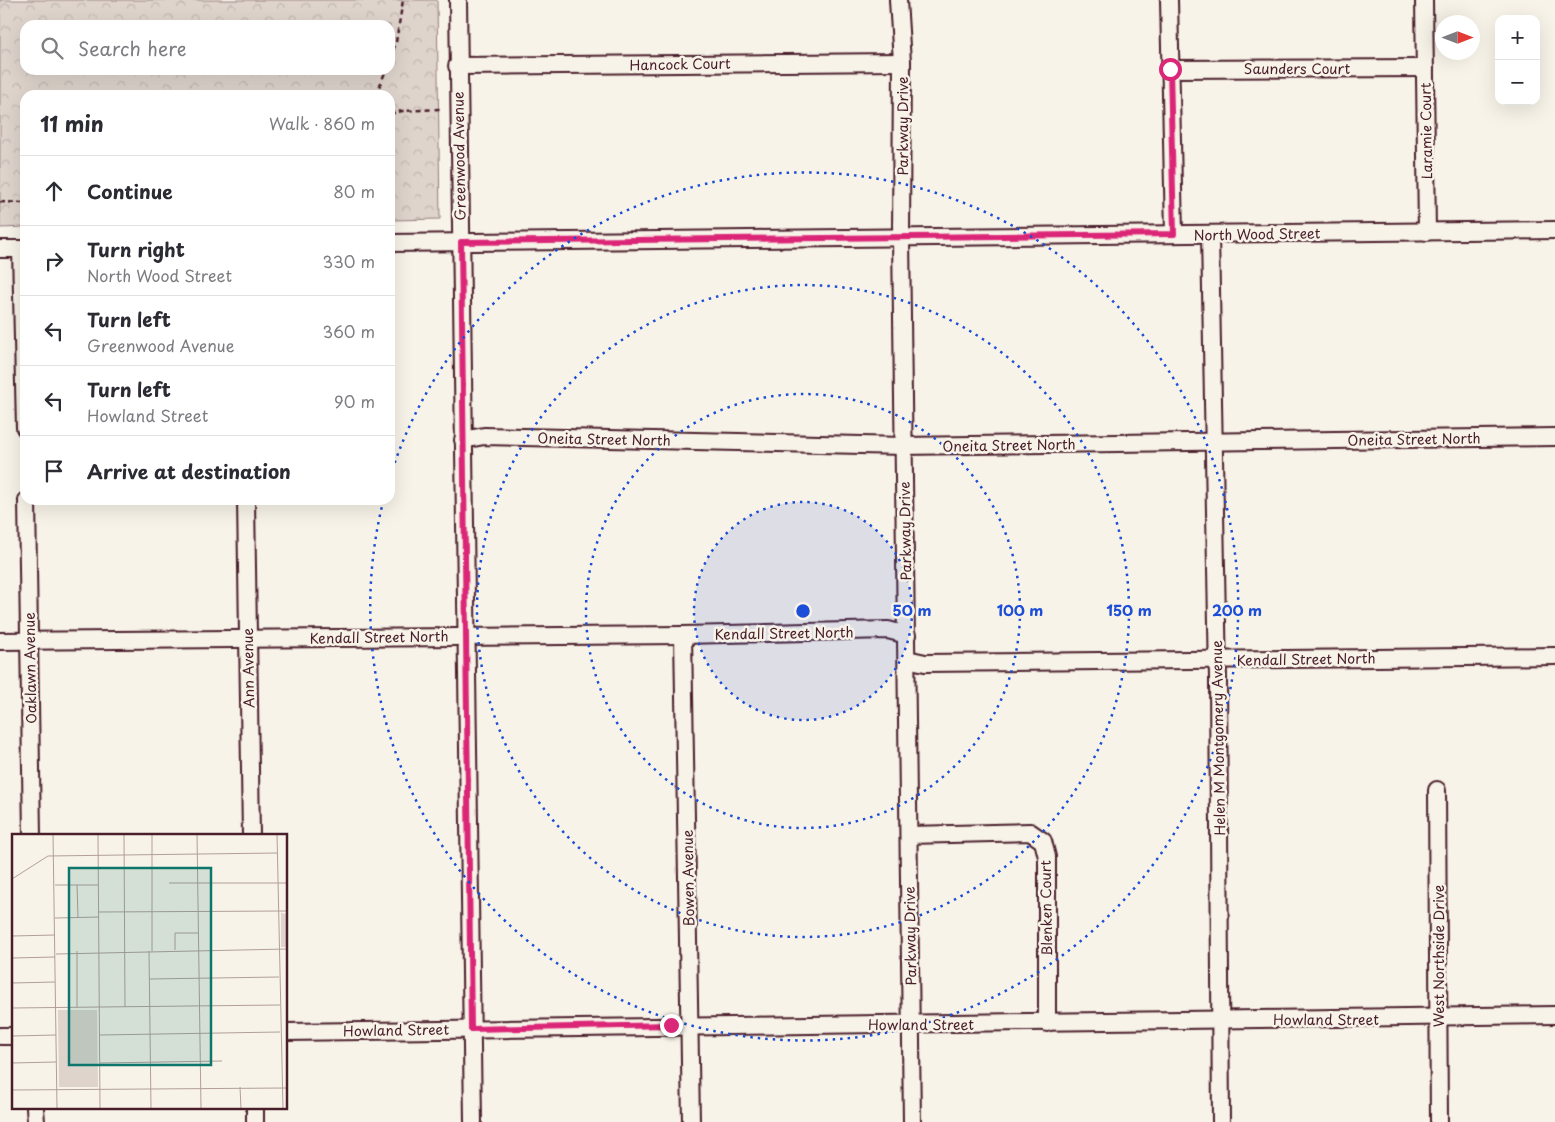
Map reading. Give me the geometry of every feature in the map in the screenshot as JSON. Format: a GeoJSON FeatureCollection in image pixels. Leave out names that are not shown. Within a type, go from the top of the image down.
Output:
{"type":"FeatureCollection","features":[{"type":"Feature","properties":{"kind":"street","name":"Greenwood Avenue"},"geometry":{"type":"LineString","coordinates":[[458,0],[457,66],[473,1122]]}},
{"type":"Feature","properties":{"kind":"street","name":"Parkway Drive"},"geometry":{"type":"LineString","coordinates":[[898,0],[902,62],[901,237],[912,1122]]}},
{"type":"Feature","properties":{"kind":"street"},"geometry":{"type":"LineString","coordinates":[[1169,0],[1174,234]]}},
{"type":"Feature","properties":{"kind":"street","name":"Laramie Court"},"geometry":{"type":"LineString","coordinates":[[1424,0],[1427,232]]}},
{"type":"Feature","properties":{"kind":"street","name":"Hancock Court"},"geometry":{"type":"LineString","coordinates":[[457,66],[902,62]]}},
{"type":"Feature","properties":{"kind":"street","name":"Saunders Court"},"geometry":{"type":"LineString","coordinates":[[1170,69],[1425,68]]}},
{"type":"Feature","properties":{"kind":"street","name":"North Wood Street"},"geometry":{"type":"LineString","coordinates":[[395,243],[1555,230]]}},
{"type":"Feature","properties":{"kind":"street","name":"Helen M Montgomery Avenue"},"geometry":{"type":"LineString","coordinates":[[1210,234],[1218,660],[1221,1122]]}},
{"type":"Feature","properties":{"kind":"street"},"geometry":{"type":"LineString","coordinates":[[0,249],[20,249]]}},
{"type":"Feature","properties":{"kind":"street","name":"Oneita Street North"},"geometry":{"type":"LineString","coordinates":[[463,440],[494,436],[904,446],[1555,437]]}},
{"type":"Feature","properties":{"kind":"street","name":"Oaklawn Avenue"},"geometry":{"type":"LineString","coordinates":[[27,505],[32,834]]}},
{"type":"Feature","properties":{"kind":"street","name":"Ann Avenue"},"geometry":{"type":"LineString","coordinates":[[246,505],[251,834]]}},
{"type":"Feature","properties":{"kind":"street","name":"Kendall Street North"},"geometry":{"type":"LineString","coordinates":[[0,641],[683,635],[888,630],[907,635]]}},
{"type":"Feature","properties":{"kind":"street","name":"Bowen Avenue"},"geometry":{"type":"LineString","coordinates":[[683,635],[691,1122]]}},
{"type":"Feature","properties":{"kind":"street","name":"Kendall Street North"},"geometry":{"type":"LineString","coordinates":[[907,658],[925,663],[1555,656]]}},
{"type":"Feature","properties":{"kind":"street","name":"West Northside Drive"},"geometry":{"type":"LineString","coordinates":[[1437,790],[1439,1122]]}},
{"type":"Feature","properties":{"kind":"street","name":"Blenken Court"},"geometry":{"type":"LineString","coordinates":[[908,835],[1030,832],[1043,841],[1046,856],[1047,1023]]}},
{"type":"Feature","properties":{"kind":"street","name":"Howland Street"},"geometry":{"type":"LineString","coordinates":[[288,1032],[690,1025],[1047,1023],[1555,1015]]}},
{"type":"Feature","properties":{"kind":"path"},"geometry":{"type":"LineString","coordinates":[[395,45],[403,0]]}},
{"type":"Feature","properties":{"kind":"path"},"geometry":{"type":"LineString","coordinates":[[378,90],[384,75]]}},
{"type":"Feature","properties":{"kind":"path"},"geometry":{"type":"LineString","coordinates":[[395,113],[442,109]]}},
{"type":"Feature","properties":{"kind":"path"},"geometry":{"type":"LineString","coordinates":[[0,202],[20,203]]}},
{"type":"Feature","properties":{"kind":"green space"},"geometry":{"type":"Polygon","coordinates":[[[0,0],[437,0],[440,219],[395,220],[395,90],[20,90],[20,227],[0,228],[0,0]]]}},
{"type":"Feature","properties":{"kind":"route"},"geometry":{"type":"LineString","coordinates":[[671,1025],[471,1029],[468,654],[461,242],[1174,234],[1170,69]]}}]}
